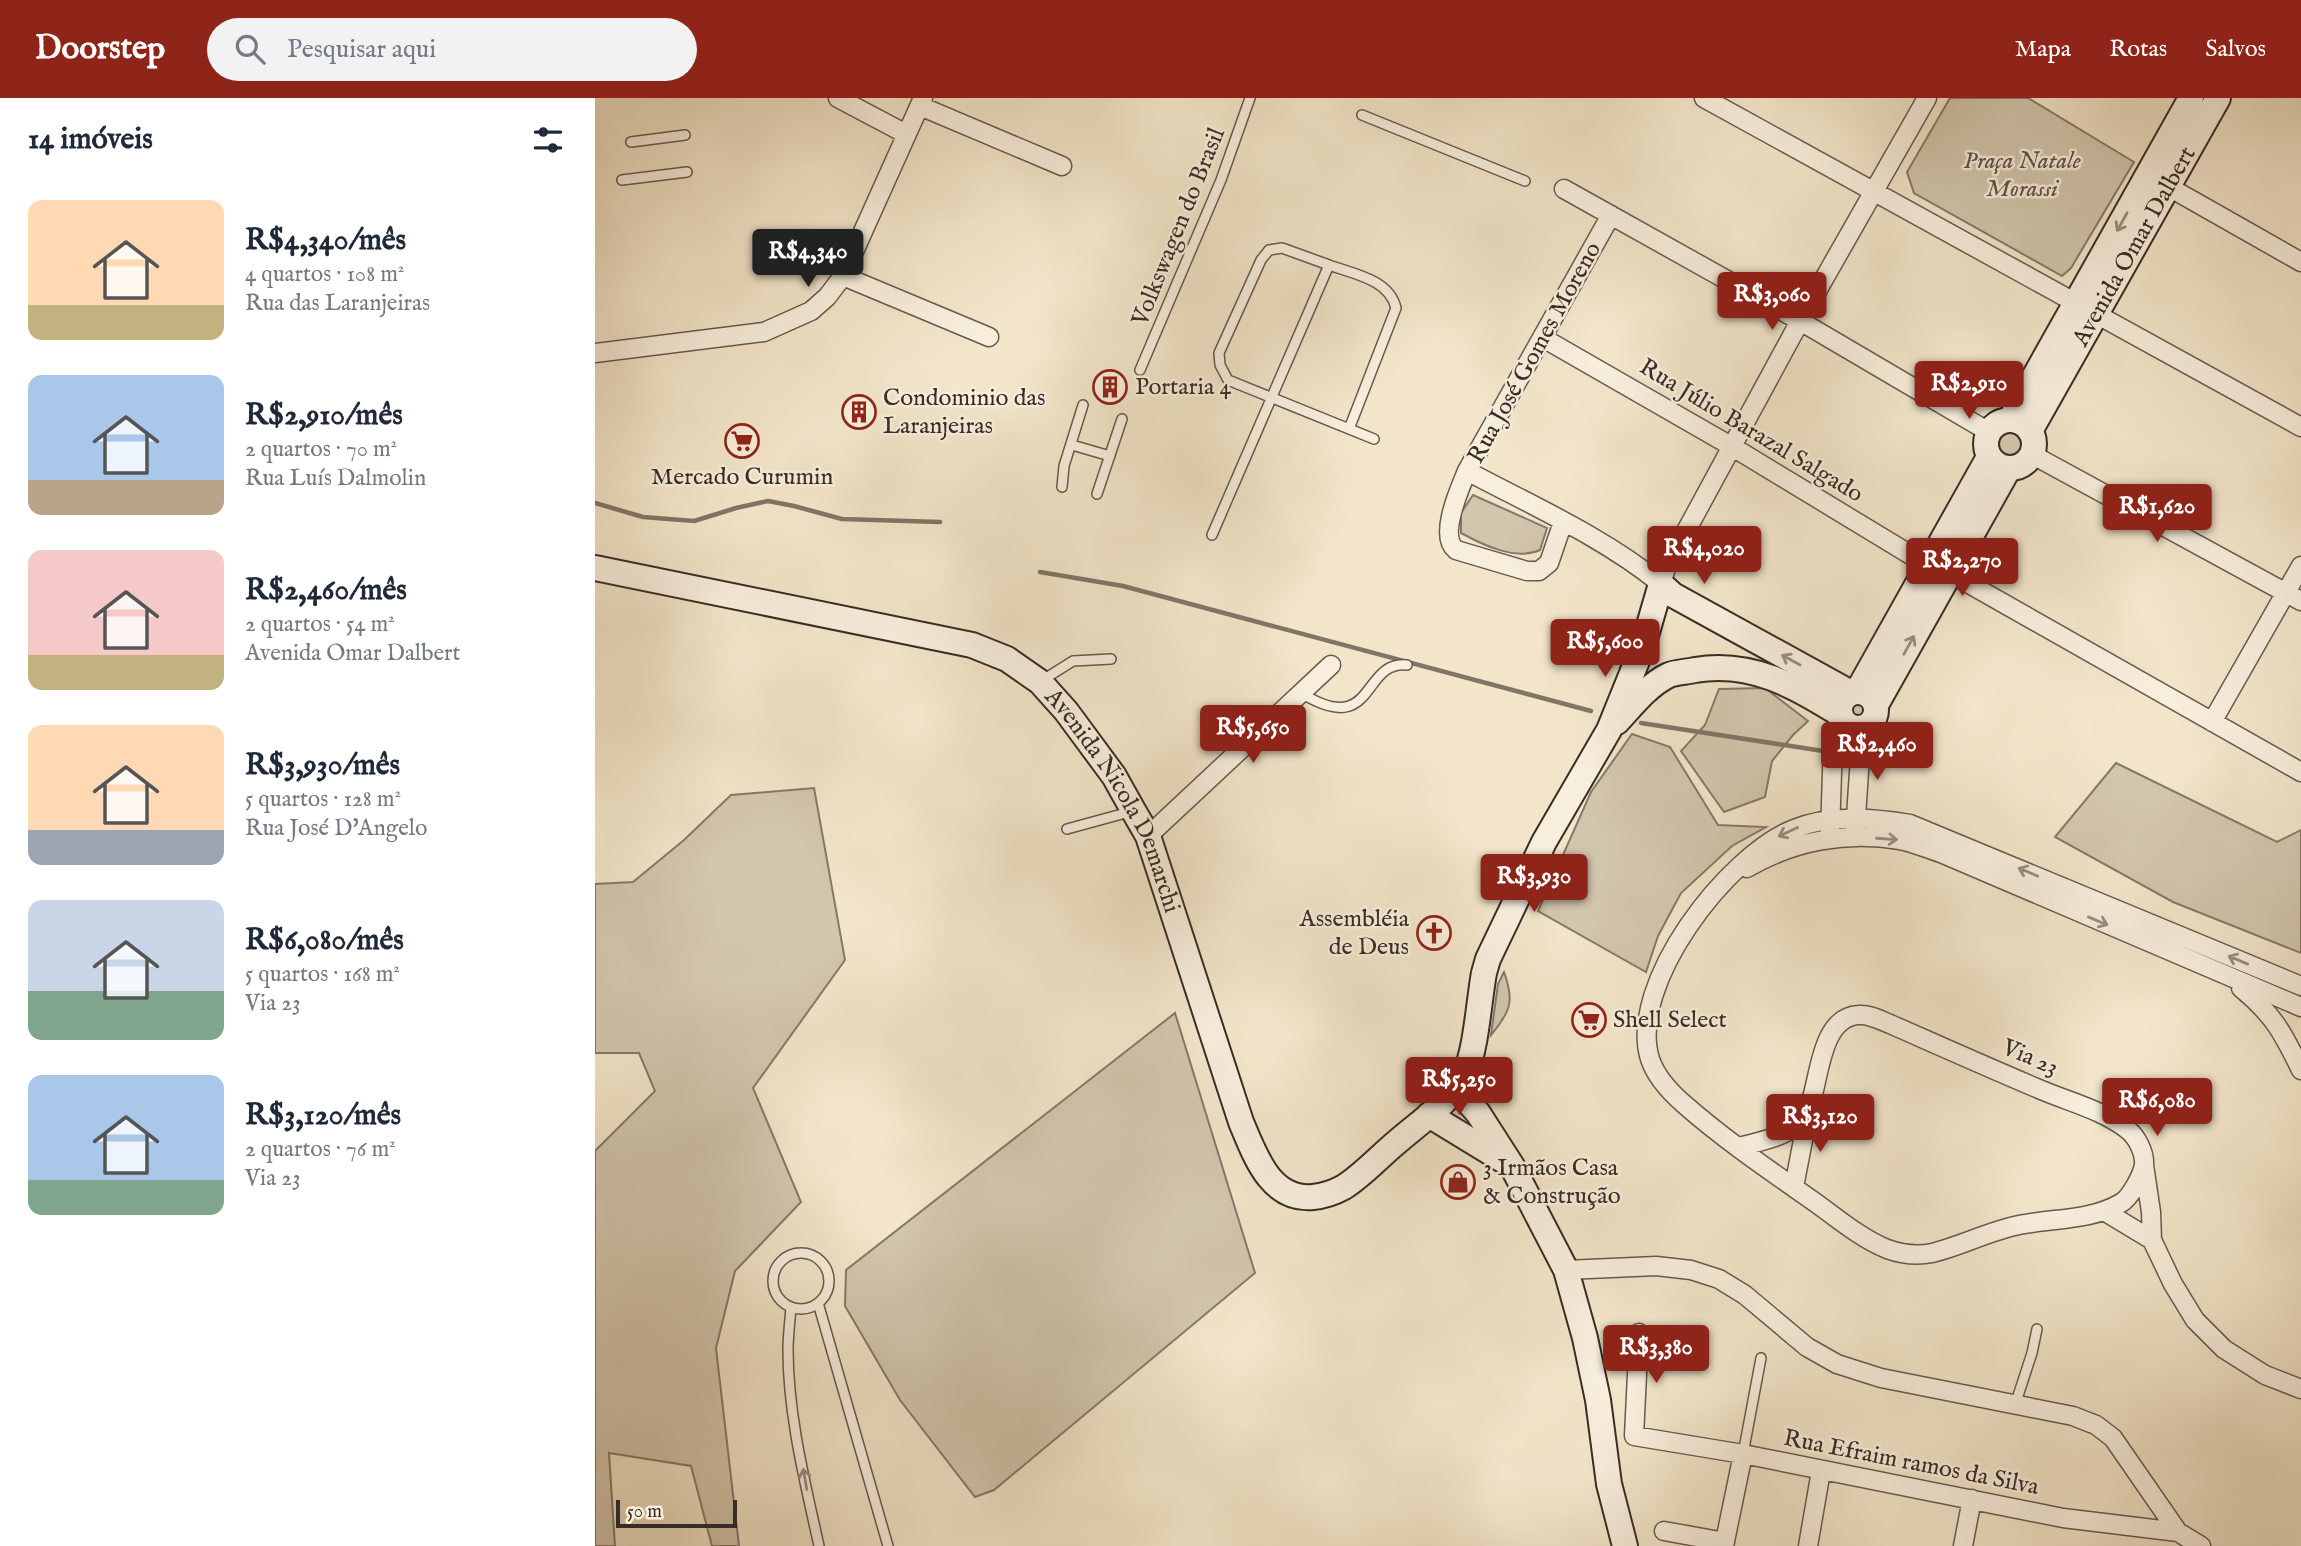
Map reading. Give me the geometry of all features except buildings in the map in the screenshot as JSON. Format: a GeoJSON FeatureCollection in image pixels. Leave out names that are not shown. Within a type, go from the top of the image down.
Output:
{"type":"FeatureCollection","features":[{"type":"Feature","properties":{"kind":"street"},"geometry":{"type":"LineString","coordinates":[[838,98],[906,134]]}},
{"type":"Feature","properties":{"kind":"street"},"geometry":{"type":"LineString","coordinates":[[1704,98],[2301,427]]}},
{"type":"Feature","properties":{"kind":"street"},"geometry":{"type":"LineString","coordinates":[[1609,730],[1643,646],[1666,568],[1800,321],[1927,98]]}},
{"type":"Feature","properties":{"kind":"street","name":"Avenida Omar Dalbert"},"geometry":{"type":"LineString","coordinates":[[2158,181],[2191,98]]}},
{"type":"Feature","properties":{"kind":"street","name":"Avenida Omar Dalbert"},"geometry":{"type":"LineString","coordinates":[[2024,435],[2086,309],[2158,181],[2218,98]]}},
{"type":"Feature","properties":{"kind":"street"},"geometry":{"type":"LineString","coordinates":[[595,353],[764,332],[811,311],[827,297],[843,276],[922,102],[1062,166]]}},
{"type":"Feature","properties":{"kind":"street"},"geometry":{"type":"LineString","coordinates":[[2158,181],[2301,262]]}},
{"type":"Feature","properties":{"kind":"street"},"geometry":{"type":"LineString","coordinates":[[1564,189],[1800,321],[1996,452],[2022,464],[2024,435]]}},
{"type":"Feature","properties":{"kind":"street","name":"Rua José Gomes Moreno"},"geometry":{"type":"LineString","coordinates":[[1611,215],[1467,471],[1642,568],[1673,595],[1856,701]]}},
{"type":"Feature","properties":{"kind":"street"},"geometry":{"type":"LineString","coordinates":[[843,276],[989,337]]}},
{"type":"Feature","properties":{"kind":"street","name":"Rua Júlio Barazal Salgado"},"geometry":{"type":"LineString","coordinates":[[1543,338],[1731,446],[1919,561],[1939,568],[2301,772]]}},
{"type":"Feature","properties":{"kind":"street"},"geometry":{"type":"LineString","coordinates":[[1830,838],[1833,743],[1939,568],[1996,452],[1997,423],[2024,435],[2294,596]]}},
{"type":"Feature","properties":{"kind":"street"},"geometry":{"type":"LineString","coordinates":[[1467,471],[1454,503],[1448,537],[1455,550],[1527,571],[1539,571],[1549,563],[1563,523]]}},
{"type":"Feature","properties":{"kind":"street"},"geometry":{"type":"LineString","coordinates":[[2212,722],[2294,596],[2301,566]]}},
{"type":"Feature","properties":{"kind":"street","name":"Avenida Nicola Demarchi"},"geometry":{"type":"LineString","coordinates":[[595,568],[967,644],[1007,659],[1040,682],[1066,711],[1106,765],[1148,836],[1241,1122],[1259,1164],[1271,1181],[1301,1197],[1325,1195],[1343,1188],[1429,1115],[1456,1088],[1470,1061],[1488,959],[1544,842],[1609,730]]}},
{"type":"Feature","properties":{"kind":"street"},"geometry":{"type":"LineString","coordinates":[[1716,666],[1725,642],[1726,631],[1722,622]]}},
{"type":"Feature","properties":{"kind":"street"},"geometry":{"type":"LineString","coordinates":[[1643,646],[1670,675]]}},
{"type":"Feature","properties":{"kind":"street"},"geometry":{"type":"LineString","coordinates":[[1148,836],[1331,664]]}},
{"type":"Feature","properties":{"kind":"street"},"geometry":{"type":"LineString","coordinates":[[1609,730],[1645,693],[1670,675],[1716,666],[1742,669],[1797,688],[1856,701],[1876,711],[1872,722],[1862,728],[1855,838]]}},
{"type":"Feature","properties":{"kind":"street"},"geometry":{"type":"LineString","coordinates":[[2144,1165],[2125,1201],[2104,1211],[2018,1225],[1931,1253],[1905,1254],[1884,1247],[1846,1225],[1739,1147],[1684,1104],[1659,1078],[1650,1060],[1647,1043],[1649,1015],[1669,958],[1693,918],[1747,857],[1766,842],[1796,827],[1855,818],[1910,824],[1929,831],[2301,986]]}},
{"type":"Feature","properties":{"kind":"street"},"geometry":{"type":"LineString","coordinates":[[1729,878],[1791,847],[1830,838],[1900,840],[1941,853],[2298,1002],[2276,1022]]}},
{"type":"Feature","properties":{"kind":"street"},"geometry":{"type":"LineString","coordinates":[[2222,972],[2262,1005],[2276,1022],[2301,1070]]}},
{"type":"Feature","properties":{"kind":"street","name":"Via 23"},"geometry":{"type":"LineString","coordinates":[[1794,1187],[1808,1114],[1826,1044],[1841,1020],[1862,1014],[2108,1118],[2131,1133],[2139,1145],[2144,1165],[2152,1240]]}},
{"type":"Feature","properties":{"kind":"street"},"geometry":{"type":"LineString","coordinates":[[1456,1088],[1478,1113],[1512,1166],[1566,1270],[1585,1338],[1598,1400],[1609,1484],[1625,1546]]}},
{"type":"Feature","properties":{"kind":"street"},"geometry":{"type":"LineString","coordinates":[[1739,1147],[1775,1138],[1808,1114]]}},
{"type":"Feature","properties":{"kind":"street"},"geometry":{"type":"LineString","coordinates":[[1429,1115],[1512,1166]]}},
{"type":"Feature","properties":{"kind":"street"},"geometry":{"type":"LineString","coordinates":[[2104,1211],[2152,1240],[2172,1284],[2195,1320],[2224,1349],[2265,1375],[2301,1389]]}},
{"type":"Feature","properties":{"kind":"street"},"geometry":{"type":"LineString","coordinates":[[1566,1270],[1656,1266],[1691,1270],[1719,1279],[1745,1295],[1807,1347],[1837,1364],[1881,1378],[2073,1416],[2096,1424],[2113,1438],[2178,1532],[2201,1546]]}},
{"type":"Feature","properties":{"kind":"street","name":"Rua Efraim ramos da Silva"},"geometry":{"type":"LineString","coordinates":[[1639,1333],[1634,1436],[1743,1454],[2063,1518],[2178,1532]]}},
{"type":"Feature","properties":{"kind":"street"},"geometry":{"type":"LineString","coordinates":[[1604,1445],[1637,1546]]}},
{"type":"Feature","properties":{"kind":"street"},"geometry":{"type":"LineString","coordinates":[[1664,1531],[1724,1544],[1743,1454]]}},
{"type":"Feature","properties":{"kind":"street"},"geometry":{"type":"LineString","coordinates":[[1808,1546],[1821,1471]]}},
{"type":"Feature","properties":{"kind":"street"},"geometry":{"type":"LineString","coordinates":[[1963,1546],[1972,1499]]}},
{"type":"Feature","properties":{"kind":"lane","name":"Volkswagen do Brasil"},"geometry":{"type":"LineString","coordinates":[[1140,370],[1221,180],[1251,98]]}},
{"type":"Feature","properties":{"kind":"lane"},"geometry":{"type":"LineString","coordinates":[[1363,115],[1525,181]]}},
{"type":"Feature","properties":{"kind":"lane"},"geometry":{"type":"LineString","coordinates":[[631,142],[684,135]]}},
{"type":"Feature","properties":{"kind":"lane"},"geometry":{"type":"LineString","coordinates":[[622,180],[687,172]]}},
{"type":"Feature","properties":{"kind":"lane"},"geometry":{"type":"LineString","coordinates":[[1349,429],[1396,308],[1394,298],[1384,286],[1282,248],[1269,250],[1261,260],[1219,353],[1220,365],[1228,380],[1272,396],[1349,429],[1374,439]]}},
{"type":"Feature","properties":{"kind":"lane"},"geometry":{"type":"LineString","coordinates":[[1212,536],[1329,265]]}},
{"type":"Feature","properties":{"kind":"lane"},"geometry":{"type":"LineString","coordinates":[[1062,487],[1064,466],[1083,405]]}},
{"type":"Feature","properties":{"kind":"lane"},"geometry":{"type":"LineString","coordinates":[[1097,494],[1122,419]]}},
{"type":"Feature","properties":{"kind":"lane"},"geometry":{"type":"LineString","coordinates":[[1072,444],[1110,456]]}},
{"type":"Feature","properties":{"kind":"lane"},"geometry":{"type":"LineString","coordinates":[[1040,682],[1073,661],[1111,659]]}},
{"type":"Feature","properties":{"kind":"lane"},"geometry":{"type":"LineString","coordinates":[[1301,693],[1332,708],[1348,706],[1363,697],[1385,669],[1397,664],[1407,665]]}},
{"type":"Feature","properties":{"kind":"lane"},"geometry":{"type":"LineString","coordinates":[[1067,830],[1133,810]]}},
{"type":"Feature","properties":{"kind":"lane"},"geometry":{"type":"LineString","coordinates":[[801,1253],[817,1258],[828,1272],[828,1289],[818,1303],[801,1309],[791,1307],[779,1298],[775,1290],[775,1273],[785,1259],[801,1253]]}},
{"type":"Feature","properties":{"kind":"lane"},"geometry":{"type":"LineString","coordinates":[[818,1303],[888,1546]]}},
{"type":"Feature","properties":{"kind":"lane"},"geometry":{"type":"LineString","coordinates":[[791,1307],[788,1349],[790,1381],[805,1483],[819,1546]]}},
{"type":"Feature","properties":{"kind":"lane"},"geometry":{"type":"LineString","coordinates":[[2015,1405],[2037,1329]]}},
{"type":"Feature","properties":{"kind":"lane"},"geometry":{"type":"LineString","coordinates":[[1743,1454],[1761,1358]]}},
{"type":"Feature","properties":{"kind":"green space","name":"Praça Natale Morassi"},"geometry":{"type":"Polygon","coordinates":[[[1950,98],[2028,98],[2134,162],[2071,268],[2062,276],[1914,193],[1907,172],[1950,98]]]}},
{"type":"Feature","properties":{"kind":"green space"},"geometry":{"type":"Polygon","coordinates":[[[2010,432],[2019,436],[2023,445],[2019,454],[2010,458],[2001,454],[1997,445],[2001,436],[2010,432]]]}},
{"type":"Feature","properties":{"kind":"green space"},"geometry":{"type":"Polygon","coordinates":[[[1473,495],[1547,528],[1540,550],[1510,553],[1489,547],[1461,533],[1461,513],[1473,495]]]}},
{"type":"Feature","properties":{"kind":"green space"},"geometry":{"type":"Polygon","coordinates":[[[1765,688],[1808,721],[1772,761],[1765,797],[1724,812],[1681,751],[1705,725],[1719,689],[1765,688]]]}},
{"type":"Feature","properties":{"kind":"green space"},"geometry":{"type":"Polygon","coordinates":[[[1859,697],[1868,701],[1872,710],[1868,719],[1859,723],[1850,719],[1846,710],[1850,701],[1859,697]]]}},
{"type":"Feature","properties":{"kind":"green space"},"geometry":{"type":"Polygon","coordinates":[[[1632,734],[1670,747],[1718,825],[1766,827],[1732,846],[1681,893],[1658,936],[1646,972],[1538,911],[1591,792],[1632,734]]]}},
{"type":"Feature","properties":{"kind":"green space"},"geometry":{"type":"Polygon","coordinates":[[[2116,763],[2277,842],[2301,830],[2301,953],[2173,902],[2055,837],[2116,763]]]}},
{"type":"Feature","properties":{"kind":"green space"},"geometry":{"type":"Polygon","coordinates":[[[814,788],[845,960],[753,1088],[801,1202],[735,1271],[716,1348],[739,1546],[712,1546],[691,1466],[609,1453],[615,1546],[595,1546],[595,1151],[655,1091],[639,1053],[595,1053],[595,884],[633,882],[684,840],[731,795],[814,788]]]}},
{"type":"Feature","properties":{"kind":"green space"},"geometry":{"type":"Polygon","coordinates":[[[1504,972],[1509,991],[1509,1006],[1503,1020],[1491,1035],[1498,984],[1504,972]]]}},
{"type":"Feature","properties":{"kind":"green space"},"geometry":{"type":"Polygon","coordinates":[[[1175,1013],[1255,1273],[994,1490],[975,1497],[900,1400],[845,1306],[846,1270],[1175,1013]]]}},
{"type":"Feature","properties":{"kind":"waterway"},"geometry":{"type":"LineString","coordinates":[[595,503],[643,517],[694,521],[768,501],[842,519],[940,522]]}},
{"type":"Feature","properties":{"kind":"waterway"},"geometry":{"type":"LineString","coordinates":[[1040,572],[1123,586],[1591,711]]}},
{"type":"Feature","properties":{"kind":"waterway"},"geometry":{"type":"LineString","coordinates":[[1641,723],[1823,751]]}},
{"type":"Feature","properties":{"kind":"place","name":"Portaria 4"},"geometry":{"type":"Point","coordinates":[1110,387]}},
{"type":"Feature","properties":{"kind":"place","name":"Condominio das Laranjeiras"},"geometry":{"type":"Point","coordinates":[859,412]}},
{"type":"Feature","properties":{"kind":"place","name":"Mercado Curumin"},"geometry":{"type":"Point","coordinates":[742,441]}},
{"type":"Feature","properties":{"kind":"place","name":"Assembléia de Deus"},"geometry":{"type":"Point","coordinates":[1434,933]}},
{"type":"Feature","properties":{"kind":"place","name":"Shell Select"},"geometry":{"type":"Point","coordinates":[1589,1020]}},
{"type":"Feature","properties":{"kind":"place","name":"3 Irmãos Casa & Construção"},"geometry":{"type":"Point","coordinates":[1458,1182]}}]}
